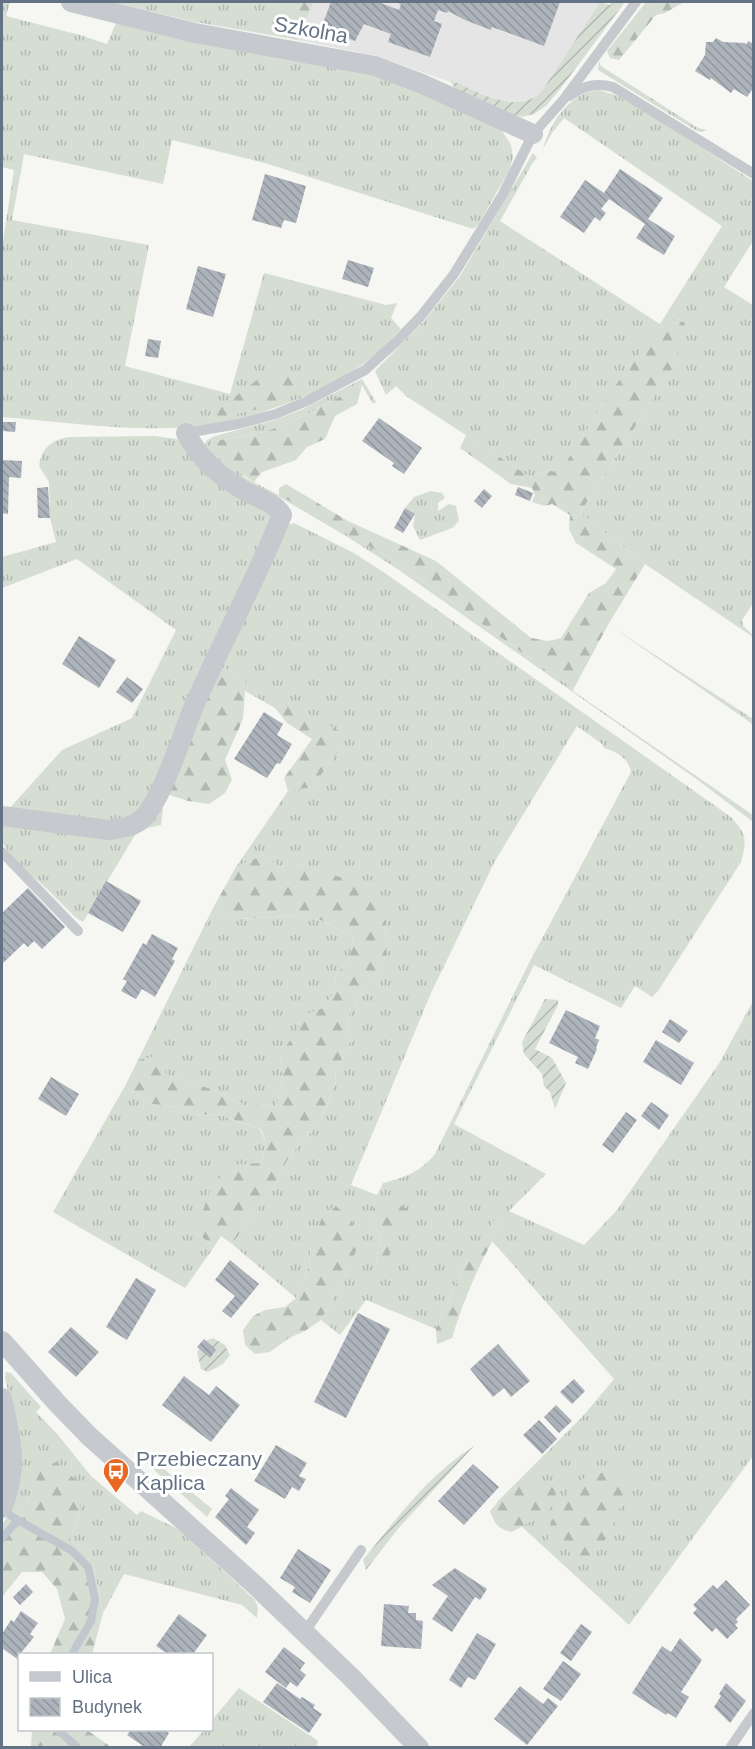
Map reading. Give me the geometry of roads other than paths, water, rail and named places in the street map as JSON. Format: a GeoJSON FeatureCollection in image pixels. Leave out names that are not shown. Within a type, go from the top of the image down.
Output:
{"type":"FeatureCollection","features":[{"type":"Feature","properties":{"kind":"street","name":"Szkolna"},"geometry":{"type":"LineString","coordinates":[[71,2],[195,33],[375,66],[420,83],[533,134]]}},
{"type":"Feature","properties":{"kind":"street"},"geometry":{"type":"LineString","coordinates":[[2,816],[109,830],[123,828],[143,818],[159,790],[282,515],[278,508],[241,489],[219,474],[194,447],[186,433]]}},
{"type":"Feature","properties":{"kind":"street"},"geometry":{"type":"LineString","coordinates":[[2,1341],[89,1436],[255,1585],[351,1677],[419,1748]]}},
{"type":"Feature","properties":{"kind":"street"},"geometry":{"type":"LineString","coordinates":[[2,1398],[10,1432],[13,1461],[10,1489],[2,1508]]}},
{"type":"Feature","properties":{"kind":"lane"},"geometry":{"type":"LineString","coordinates":[[186,433],[238,424],[276,414],[307,401],[365,370],[422,316],[454,274],[503,194],[533,134],[564,99],[636,2]]}},
{"type":"Feature","properties":{"kind":"lane"},"geometry":{"type":"LineString","coordinates":[[593,57],[592,72],[753,174]]}},
{"type":"Feature","properties":{"kind":"lane"},"geometry":{"type":"LineString","coordinates":[[564,99],[582,87],[594,84],[613,87]]}},
{"type":"Feature","properties":{"kind":"lane"},"geometry":{"type":"LineString","coordinates":[[2,852],[78,931]]}},
{"type":"Feature","properties":{"kind":"lane"},"geometry":{"type":"LineString","coordinates":[[304,1633],[361,1550]]}},
{"type":"Feature","properties":{"kind":"lane"},"geometry":{"type":"LineString","coordinates":[[730,1748],[753,1713]]}},
{"type":"Feature","properties":{"kind":"waterway"},"geometry":{"type":"LineString","coordinates":[[11,1516],[72,1551],[88,1567],[95,1599],[91,1621],[73,1653]]}},
{"type":"Feature","properties":{"kind":"waterway"},"geometry":{"type":"LineString","coordinates":[[2,1538],[18,1520]]}},
{"type":"Feature","properties":{"kind":"waterway"},"geometry":{"type":"LineString","coordinates":[[59,1731],[78,1748]]}},
{"type":"Feature","properties":{"kind":"place","name":"Przebieczany Kaplica"},"geometry":{"type":"Point","coordinates":[116,1494]}}]}
